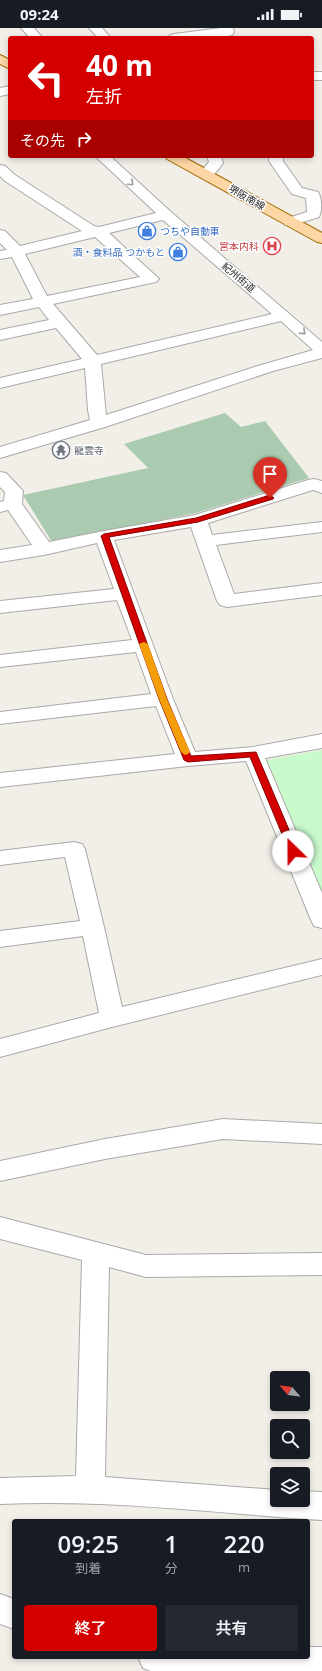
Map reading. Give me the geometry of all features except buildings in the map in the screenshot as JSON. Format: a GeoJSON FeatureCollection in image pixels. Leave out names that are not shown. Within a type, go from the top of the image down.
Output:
{"type":"FeatureCollection","features":[{"type":"Feature","properties":{"kind":"main road","name":"堺阪南線"},"geometry":{"type":"LineString","coordinates":[[176,158],[322,239]]}},
{"type":"Feature","properties":{"kind":"street"},"geometry":{"type":"LineString","coordinates":[[27,28],[35,36]]}},
{"type":"Feature","properties":{"kind":"street"},"geometry":{"type":"LineString","coordinates":[[96,28],[103,36]]}},
{"type":"Feature","properties":{"kind":"street"},"geometry":{"type":"LineString","coordinates":[[192,36],[228,32],[227,28]]}},
{"type":"Feature","properties":{"kind":"street","name":"紀州街道"},"geometry":{"type":"LineString","coordinates":[[104,158],[166,215],[322,350]]}},
{"type":"Feature","properties":{"kind":"street"},"geometry":{"type":"LineString","coordinates":[[206,174],[216,164],[214,158]]}},
{"type":"Feature","properties":{"kind":"street"},"geometry":{"type":"LineString","coordinates":[[276,158],[276,161],[297,191],[313,195],[318,213],[290,222]]}},
{"type":"Feature","properties":{"kind":"street"},"geometry":{"type":"LineString","coordinates":[[0,169],[10,178],[89,229],[97,231],[151,280],[0,310]]}},
{"type":"Feature","properties":{"kind":"street"},"geometry":{"type":"LineString","coordinates":[[0,256],[166,215]]}},
{"type":"Feature","properties":{"kind":"street"},"geometry":{"type":"LineString","coordinates":[[0,234],[16,251],[42,301],[93,361],[96,410],[99,423]]}},
{"type":"Feature","properties":{"kind":"street"},"geometry":{"type":"LineString","coordinates":[[0,383],[284,316]]}},
{"type":"Feature","properties":{"kind":"street"},"geometry":{"type":"LineString","coordinates":[[0,335],[60,322]]}},
{"type":"Feature","properties":{"kind":"street"},"geometry":{"type":"LineString","coordinates":[[0,453],[99,423],[267,368],[322,353]]}},
{"type":"Feature","properties":{"kind":"street"},"geometry":{"type":"LineString","coordinates":[[0,477],[14,491],[7,505],[44,549]]}},
{"type":"Feature","properties":{"kind":"street"},"geometry":{"type":"LineString","coordinates":[[0,556],[198,520],[319,485]]}},
{"type":"Feature","properties":{"kind":"street"},"geometry":{"type":"LineString","coordinates":[[198,520],[227,601],[322,589]]}},
{"type":"Feature","properties":{"kind":"street"},"geometry":{"type":"LineString","coordinates":[[205,541],[322,527]]}},
{"type":"Feature","properties":{"kind":"street"},"geometry":{"type":"LineString","coordinates":[[104,536],[163,699],[188,760]]}},
{"type":"Feature","properties":{"kind":"street"},"geometry":{"type":"LineString","coordinates":[[0,606],[125,593]]}},
{"type":"Feature","properties":{"kind":"street"},"geometry":{"type":"LineString","coordinates":[[0,661],[144,645]]}},
{"type":"Feature","properties":{"kind":"street"},"geometry":{"type":"LineString","coordinates":[[0,718],[163,699]]}},
{"type":"Feature","properties":{"kind":"street"},"geometry":{"type":"LineString","coordinates":[[0,780],[253,754],[322,741]]}},
{"type":"Feature","properties":{"kind":"street"},"geometry":{"type":"LineString","coordinates":[[253,754],[322,920]]}},
{"type":"Feature","properties":{"kind":"street"},"geometry":{"type":"LineString","coordinates":[[0,858],[74,849],[93,927],[112,1018]]}},
{"type":"Feature","properties":{"kind":"street"},"geometry":{"type":"LineString","coordinates":[[0,938],[93,927]]}},
{"type":"Feature","properties":{"kind":"street"},"geometry":{"type":"LineString","coordinates":[[0,1048],[112,1018],[322,967]]}},
{"type":"Feature","properties":{"kind":"street"},"geometry":{"type":"LineString","coordinates":[[0,1171],[105,1149],[223,1129],[322,1134]]}},
{"type":"Feature","properties":{"kind":"street"},"geometry":{"type":"LineString","coordinates":[[0,1228],[146,1266],[322,1264]]}},
{"type":"Feature","properties":{"kind":"street"},"geometry":{"type":"LineString","coordinates":[[90,1490],[96,1253]]}},
{"type":"Feature","properties":{"kind":"street"},"geometry":{"type":"LineString","coordinates":[[0,1491],[30,1488],[126,1490],[322,1506]]}},
{"type":"Feature","properties":{"kind":"street"},"geometry":{"type":"LineString","coordinates":[[0,1609],[12,1613]]}},
{"type":"Feature","properties":{"kind":"street"},"geometry":{"type":"LineString","coordinates":[[162,1659],[187,1665],[322,1662]]}},
{"type":"Feature","properties":{"kind":"green space"},"geometry":{"type":"Polygon","coordinates":[[[225,413],[241,427],[265,421],[309,478],[196,513],[52,542],[23,495],[148,468],[124,444],[225,413]]]}},
{"type":"Feature","properties":{"kind":"green space"},"geometry":{"type":"Polygon","coordinates":[[[322,750],[322,894],[267,760],[322,750]]]}},
{"type":"Feature","properties":{"kind":"slow traffic"},"geometry":{"type":"LineString","coordinates":[[144,644],[163,699],[185,752]]}},
{"type":"Feature","properties":{"kind":"place","name":"つちや自動車"},"geometry":{"type":"Point","coordinates":[147,231]}},
{"type":"Feature","properties":{"kind":"place","name":"宮本内科"},"geometry":{"type":"Point","coordinates":[272,246]}},
{"type":"Feature","properties":{"kind":"place","name":"酒・食料品 つかもと"},"geometry":{"type":"Point","coordinates":[178,252]}},
{"type":"Feature","properties":{"kind":"place","name":"龍雲寺"},"geometry":{"type":"Point","coordinates":[61,450]}},
{"type":"Feature","properties":{"kind":"route"},"geometry":{"type":"LineString","coordinates":[[270,498],[198,520],[104,536],[163,699],[188,760],[253,754],[293,851]]}}]}
